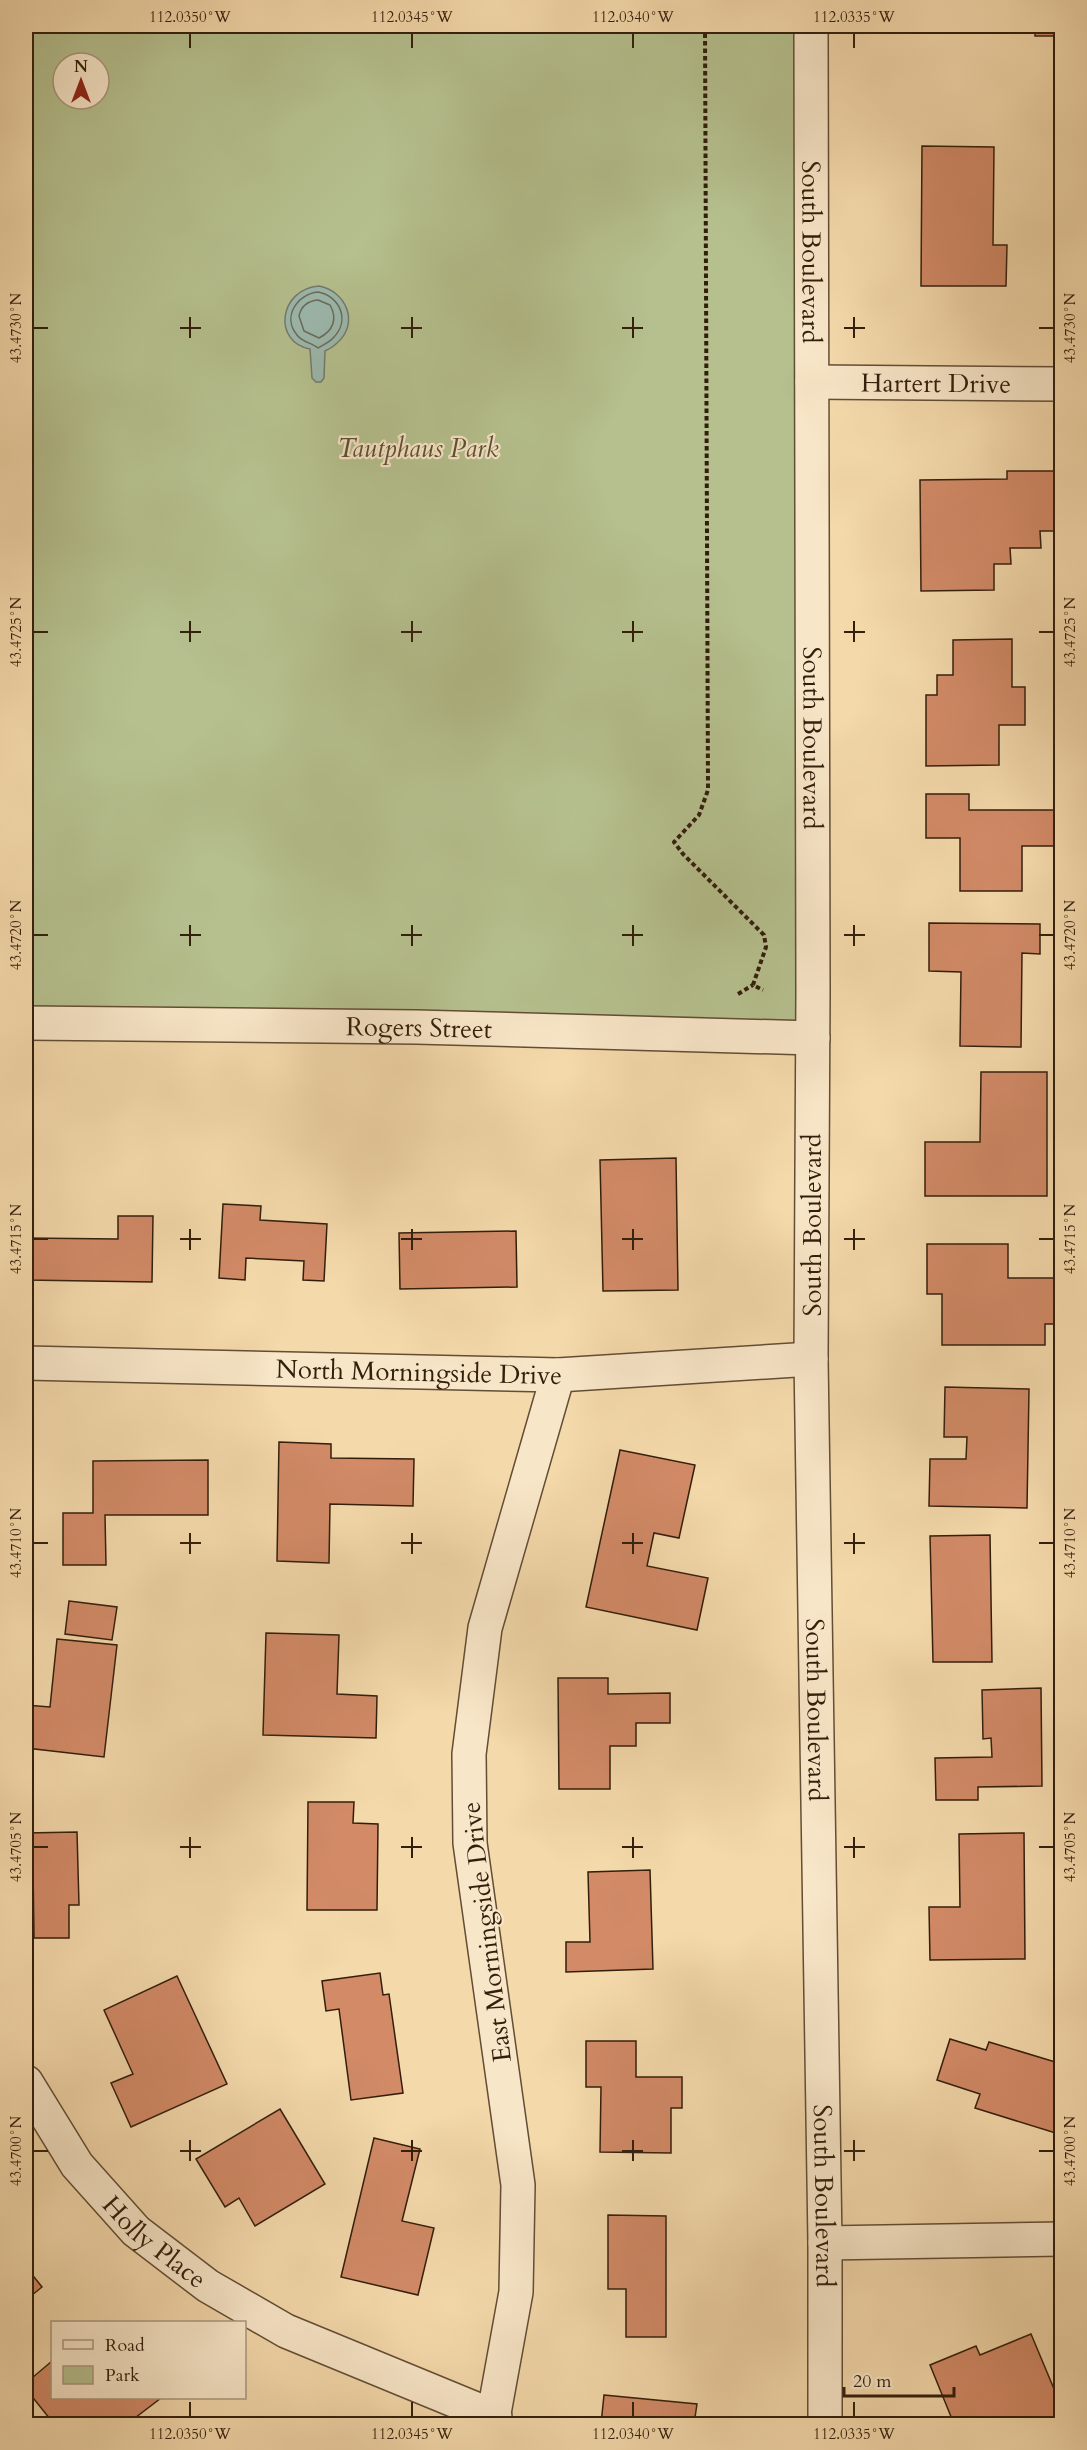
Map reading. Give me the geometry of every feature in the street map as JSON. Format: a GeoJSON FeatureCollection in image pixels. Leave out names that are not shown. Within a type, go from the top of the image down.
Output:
{"type":"FeatureCollection","features":[{"type":"Feature","properties":{"kind":"street","name":"South Boulevard"},"geometry":{"type":"LineString","coordinates":[[811,26],[813,1038],[811,1359],[825,2243],[825,2424]]}},
{"type":"Feature","properties":{"kind":"street","name":"Hartert Drive"},"geometry":{"type":"LineString","coordinates":[[812,382],[1062,384]]}},
{"type":"Feature","properties":{"kind":"street","name":"Rogers Street"},"geometry":{"type":"LineString","coordinates":[[26,1023],[416,1027],[813,1038]]}},
{"type":"Feature","properties":{"kind":"street","name":"North Morningside Drive"},"geometry":{"type":"LineString","coordinates":[[26,1363],[558,1376],[811,1359]]}},
{"type":"Feature","properties":{"kind":"street","name":"East Morningside Drive"},"geometry":{"type":"LineString","coordinates":[[494,2421],[516,2292],[518,2185],[470,1843],[469,1754],[485,1628],[558,1376]]}},
{"type":"Feature","properties":{"kind":"street","name":"Holly Place"},"geometry":{"type":"LineString","coordinates":[[26,2082],[77,2165],[136,2230],[208,2286],[286,2331],[494,2421]]}},
{"type":"Feature","properties":{"kind":"street"},"geometry":{"type":"LineString","coordinates":[[825,2243],[1062,2239]]}},
{"type":"Feature","properties":{"kind":"path"},"geometry":{"type":"LineString","coordinates":[[705,26],[708,790],[699,815],[675,842],[683,854],[764,935],[766,947],[753,985],[738,994]]}},
{"type":"Feature","properties":{"kind":"path"},"geometry":{"type":"LineString","coordinates":[[753,985],[764,990]]}},
{"type":"Feature","properties":{"kind":"green space","name":"Tautphaus Park"},"geometry":{"type":"Polygon","coordinates":[[[26,26],[811,26],[813,1038],[26,1022],[26,26]]]}},
{"type":"Feature","properties":{"kind":"water"},"geometry":{"type":"Polygon","coordinates":[[[319,286],[336,294],[343,301],[349,317],[344,335],[325,351],[324,378],[321,382],[316,382],[312,378],[310,349],[298,344],[290,337],[285,316],[295,296],[306,289],[319,286]]]}},
{"type":"Feature","properties":{"kind":"building"},"geometry":{"type":"Polygon","coordinates":[[[1035,26],[1062,26],[1062,36],[1035,36],[1035,26]]]}},
{"type":"Feature","properties":{"kind":"building"},"geometry":{"type":"Polygon","coordinates":[[[922,146],[994,147],[993,245],[1007,245],[1006,286],[921,286],[922,146]]]}},
{"type":"Feature","properties":{"kind":"building"},"geometry":{"type":"Polygon","coordinates":[[[1057,213],[1062,213],[1062,279],[1058,279],[1057,213]]]}},
{"type":"Feature","properties":{"kind":"building"},"geometry":{"type":"Polygon","coordinates":[[[1007,471],[1062,471],[1062,531],[1040,531],[1041,548],[1010,548],[1011,564],[994,564],[994,590],[921,591],[920,480],[1007,479],[1007,471]]]}},
{"type":"Feature","properties":{"kind":"building"},"geometry":{"type":"Polygon","coordinates":[[[1012,639],[1012,687],[1025,687],[1025,725],[999,725],[999,765],[926,766],[926,695],[937,695],[937,675],[953,675],[953,640],[1012,639]]]}},
{"type":"Feature","properties":{"kind":"building"},"geometry":{"type":"Polygon","coordinates":[[[926,794],[969,794],[969,810],[1056,810],[1056,846],[1022,846],[1022,891],[960,891],[960,838],[926,838],[926,794]]]}},
{"type":"Feature","properties":{"kind":"building"},"geometry":{"type":"Polygon","coordinates":[[[929,923],[1040,924],[1040,954],[1022,953],[1021,1047],[960,1046],[961,972],[929,971],[929,923]]]}},
{"type":"Feature","properties":{"kind":"building"},"geometry":{"type":"Polygon","coordinates":[[[981,1072],[1047,1072],[1047,1196],[925,1196],[925,1142],[980,1142],[981,1072]]]}},
{"type":"Feature","properties":{"kind":"building"},"geometry":{"type":"Polygon","coordinates":[[[676,1158],[678,1290],[603,1291],[600,1160],[676,1158]]]}},
{"type":"Feature","properties":{"kind":"building"},"geometry":{"type":"Polygon","coordinates":[[[223,1204],[261,1206],[260,1220],[327,1224],[324,1281],[303,1280],[304,1261],[246,1258],[245,1280],[219,1278],[223,1204]]]}},
{"type":"Feature","properties":{"kind":"building"},"geometry":{"type":"Polygon","coordinates":[[[118,1216],[153,1216],[152,1282],[26,1280],[26,1238],[118,1239],[118,1216]]]}},
{"type":"Feature","properties":{"kind":"building"},"geometry":{"type":"Polygon","coordinates":[[[516,1231],[517,1287],[400,1289],[399,1233],[516,1231]]]}},
{"type":"Feature","properties":{"kind":"building"},"geometry":{"type":"Polygon","coordinates":[[[927,1244],[1008,1244],[1008,1278],[1061,1278],[1061,1324],[1045,1324],[1045,1345],[942,1345],[942,1294],[927,1294],[927,1244]]]}},
{"type":"Feature","properties":{"kind":"building"},"geometry":{"type":"Polygon","coordinates":[[[945,1387],[1029,1389],[1027,1508],[929,1506],[930,1459],[966,1459],[967,1437],[944,1437],[945,1387]]]}},
{"type":"Feature","properties":{"kind":"building"},"geometry":{"type":"Polygon","coordinates":[[[279,1442],[331,1444],[331,1458],[414,1459],[413,1506],[330,1504],[329,1563],[277,1561],[279,1442]]]}},
{"type":"Feature","properties":{"kind":"building"},"geometry":{"type":"Polygon","coordinates":[[[620,1450],[695,1465],[679,1538],[654,1533],[647,1566],[708,1578],[697,1630],[586,1607],[620,1450]]]}},
{"type":"Feature","properties":{"kind":"building"},"geometry":{"type":"Polygon","coordinates":[[[208,1460],[208,1515],[105,1515],[106,1565],[63,1565],[63,1513],[93,1513],[93,1461],[208,1460]]]}},
{"type":"Feature","properties":{"kind":"building"},"geometry":{"type":"Polygon","coordinates":[[[990,1535],[992,1662],[933,1662],[930,1536],[990,1535]]]}},
{"type":"Feature","properties":{"kind":"building"},"geometry":{"type":"Polygon","coordinates":[[[69,1601],[117,1607],[112,1640],[65,1634],[69,1601]]]}},
{"type":"Feature","properties":{"kind":"building"},"geometry":{"type":"Polygon","coordinates":[[[266,1633],[339,1635],[337,1694],[377,1696],[376,1738],[263,1735],[266,1633]]]}},
{"type":"Feature","properties":{"kind":"building"},"geometry":{"type":"Polygon","coordinates":[[[57,1639],[117,1645],[104,1757],[26,1748],[26,1705],[50,1707],[57,1639]]]}},
{"type":"Feature","properties":{"kind":"building"},"geometry":{"type":"Polygon","coordinates":[[[558,1678],[608,1678],[608,1694],[670,1693],[670,1723],[636,1723],[636,1746],[610,1746],[610,1789],[559,1789],[558,1678]]]}},
{"type":"Feature","properties":{"kind":"building"},"geometry":{"type":"Polygon","coordinates":[[[1041,1688],[1042,1786],[978,1787],[978,1800],[936,1800],[935,1758],[992,1757],[991,1738],[983,1739],[982,1690],[1041,1688]]]}},
{"type":"Feature","properties":{"kind":"building"},"geometry":{"type":"Polygon","coordinates":[[[308,1802],[354,1802],[353,1823],[378,1824],[377,1910],[307,1910],[308,1802]]]}},
{"type":"Feature","properties":{"kind":"building"},"geometry":{"type":"Polygon","coordinates":[[[77,1832],[79,1905],[69,1905],[69,1938],[34,1938],[33,1866],[26,1866],[26,1833],[77,1832]]]}},
{"type":"Feature","properties":{"kind":"building"},"geometry":{"type":"Polygon","coordinates":[[[1024,1833],[1025,1959],[930,1960],[929,1907],[960,1907],[959,1834],[1024,1833]]]}},
{"type":"Feature","properties":{"kind":"building"},"geometry":{"type":"Polygon","coordinates":[[[650,1870],[653,1969],[566,1972],[566,1942],[590,1942],[588,1872],[650,1870]]]}},
{"type":"Feature","properties":{"kind":"building"},"geometry":{"type":"Polygon","coordinates":[[[380,1973],[383,1995],[389,1994],[403,2093],[351,2100],[339,2009],[326,2011],[322,1981],[380,1973]]]}},
{"type":"Feature","properties":{"kind":"building"},"geometry":{"type":"Polygon","coordinates":[[[177,1976],[227,2084],[131,2127],[111,2083],[133,2074],[104,2010],[177,1976]]]}},
{"type":"Feature","properties":{"kind":"building"},"geometry":{"type":"Polygon","coordinates":[[[950,2039],[986,2050],[989,2042],[1062,2064],[1062,2135],[975,2108],[980,2094],[937,2080],[950,2039]]]}},
{"type":"Feature","properties":{"kind":"building"},"geometry":{"type":"Polygon","coordinates":[[[586,2041],[636,2041],[636,2077],[682,2077],[682,2108],[671,2108],[671,2153],[600,2152],[601,2087],[586,2087],[586,2041]]]}},
{"type":"Feature","properties":{"kind":"building"},"geometry":{"type":"Polygon","coordinates":[[[280,2109],[325,2184],[255,2226],[239,2198],[225,2207],[196,2159],[280,2109]]]}},
{"type":"Feature","properties":{"kind":"building"},"geometry":{"type":"Polygon","coordinates":[[[374,2138],[420,2149],[402,2221],[434,2228],[418,2295],[341,2277],[374,2138]]]}},
{"type":"Feature","properties":{"kind":"building"},"geometry":{"type":"Polygon","coordinates":[[[608,2215],[666,2216],[666,2337],[626,2337],[626,2289],[608,2289],[608,2215]]]}},
{"type":"Feature","properties":{"kind":"building"},"geometry":{"type":"Polygon","coordinates":[[[26,2267],[42,2287],[26,2300],[26,2267]]]}},
{"type":"Feature","properties":{"kind":"building"},"geometry":{"type":"Polygon","coordinates":[[[1031,2334],[1062,2408],[1062,2415],[1039,2424],[954,2424],[930,2365],[976,2346],[980,2355],[1031,2334]]]}},
{"type":"Feature","properties":{"kind":"building"},"geometry":{"type":"Polygon","coordinates":[[[51,2362],[51,2399],[160,2399],[127,2424],[54,2424],[26,2389],[26,2383],[51,2362]]]}},
{"type":"Feature","properties":{"kind":"building"},"geometry":{"type":"Polygon","coordinates":[[[604,2395],[697,2404],[694,2424],[601,2424],[604,2395]]]}}]}
